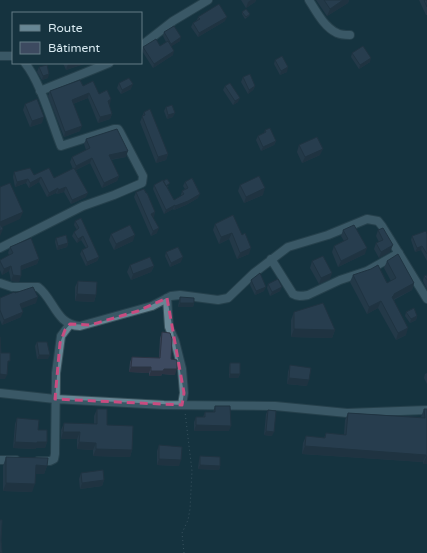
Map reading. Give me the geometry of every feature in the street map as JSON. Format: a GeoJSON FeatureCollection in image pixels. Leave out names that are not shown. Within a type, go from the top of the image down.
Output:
{"type":"FeatureCollection","features":[{"type":"Feature","properties":{"kind":"street"},"geometry":{"type":"LineString","coordinates":[[142,45],[173,21],[208,0]]}},
{"type":"Feature","properties":{"kind":"street"},"geometry":{"type":"LineString","coordinates":[[309,0],[324,22],[331,29],[337,33],[350,34]]}},
{"type":"Feature","properties":{"kind":"street"},"geometry":{"type":"LineString","coordinates":[[0,56],[12,56]]}},
{"type":"Feature","properties":{"kind":"street"},"geometry":{"type":"LineString","coordinates":[[0,248],[83,206],[114,195],[142,183],[144,180],[118,129],[61,146],[40,91],[26,64]]}},
{"type":"Feature","properties":{"kind":"street"},"geometry":{"type":"LineString","coordinates":[[40,91],[107,64]]}},
{"type":"Feature","properties":{"kind":"street"},"geometry":{"type":"LineString","coordinates":[[0,283],[12,287],[38,287],[47,296],[60,317],[70,324],[80,326],[152,306],[175,295],[218,300],[228,298],[254,273],[288,247],[328,235],[367,219],[378,221],[427,299]]}},
{"type":"Feature","properties":{"kind":"street"},"geometry":{"type":"LineString","coordinates":[[271,259],[293,294],[302,296],[308,295],[367,271],[399,253]]}},
{"type":"Feature","properties":{"kind":"street"},"geometry":{"type":"LineString","coordinates":[[167,298],[169,327],[175,341],[182,369],[184,408]]}},
{"type":"Feature","properties":{"kind":"street"},"geometry":{"type":"LineString","coordinates":[[0,460],[50,461],[54,459],[56,454],[56,373],[61,336],[70,324]]}},
{"type":"Feature","properties":{"kind":"street"},"geometry":{"type":"LineString","coordinates":[[0,394],[184,408],[275,406],[347,413],[427,410]]}},
{"type":"Feature","properties":{"kind":"path"},"geometry":{"type":"LineString","coordinates":[[184,408],[192,471],[190,509],[188,520],[182,533],[184,553]]}},
{"type":"Feature","properties":{"kind":"highlighted area"},"geometry":{"type":"Polygon","coordinates":[[[167,298],[184,393],[182,405],[55,399],[60,343],[65,330],[70,324],[90,325],[138,311],[167,298]]]}},
{"type":"Feature","properties":{"kind":"building"},"geometry":{"type":"Polygon","coordinates":[[[324,0],[343,0],[330,9],[324,0]]]}},
{"type":"Feature","properties":{"kind":"building"},"geometry":{"type":"Polygon","coordinates":[[[424,0],[427,0],[427,7],[424,0]]]}},
{"type":"Feature","properties":{"kind":"building"},"geometry":{"type":"Polygon","coordinates":[[[219,4],[227,17],[199,33],[193,23],[200,19],[198,17],[219,4]]]}},
{"type":"Feature","properties":{"kind":"building"},"geometry":{"type":"Polygon","coordinates":[[[246,9],[250,14],[246,17],[242,12],[246,9]]]}},
{"type":"Feature","properties":{"kind":"building"},"geometry":{"type":"Polygon","coordinates":[[[174,26],[181,37],[171,44],[164,32],[174,26]]]}},
{"type":"Feature","properties":{"kind":"building"},"geometry":{"type":"Polygon","coordinates":[[[156,39],[160,46],[168,41],[174,51],[154,64],[143,47],[156,39]]]}},
{"type":"Feature","properties":{"kind":"building"},"geometry":{"type":"Polygon","coordinates":[[[363,46],[371,58],[360,65],[352,53],[363,46]]]}},
{"type":"Feature","properties":{"kind":"building"},"geometry":{"type":"Polygon","coordinates":[[[282,56],[288,67],[281,71],[275,60],[282,56]]]}},
{"type":"Feature","properties":{"kind":"building"},"geometry":{"type":"Polygon","coordinates":[[[47,65],[49,74],[43,76],[39,67],[47,65]]]}},
{"type":"Feature","properties":{"kind":"building"},"geometry":{"type":"Polygon","coordinates":[[[250,74],[255,86],[249,90],[243,77],[250,74]]]}},
{"type":"Feature","properties":{"kind":"building"},"geometry":{"type":"Polygon","coordinates":[[[129,78],[133,84],[122,90],[119,83],[129,78]]]}},
{"type":"Feature","properties":{"kind":"building"},"geometry":{"type":"Polygon","coordinates":[[[80,80],[83,86],[93,81],[99,94],[107,90],[111,99],[108,101],[112,114],[100,117],[89,93],[72,100],[82,126],[65,132],[50,91],[80,80]]]}},
{"type":"Feature","properties":{"kind":"building"},"geometry":{"type":"Polygon","coordinates":[[[230,83],[240,98],[235,101],[225,86],[230,83]]]}},
{"type":"Feature","properties":{"kind":"building"},"geometry":{"type":"Polygon","coordinates":[[[37,99],[44,117],[32,121],[25,104],[37,99]]]}},
{"type":"Feature","properties":{"kind":"building"},"geometry":{"type":"Polygon","coordinates":[[[172,105],[175,113],[168,115],[166,107],[172,105]]]}},
{"type":"Feature","properties":{"kind":"building"},"geometry":{"type":"Polygon","coordinates":[[[150,109],[168,154],[158,157],[142,116],[145,115],[144,112],[150,109]]]}},
{"type":"Feature","properties":{"kind":"building"},"geometry":{"type":"Polygon","coordinates":[[[270,128],[276,141],[263,147],[258,136],[270,128]]]}},
{"type":"Feature","properties":{"kind":"building"},"geometry":{"type":"Polygon","coordinates":[[[117,129],[128,151],[109,155],[119,176],[104,183],[92,158],[76,166],[72,157],[90,148],[86,139],[117,129]]]}},
{"type":"Feature","properties":{"kind":"building"},"geometry":{"type":"Polygon","coordinates":[[[317,137],[323,149],[305,157],[299,145],[317,137]]]}},
{"type":"Feature","properties":{"kind":"building"},"geometry":{"type":"Polygon","coordinates":[[[30,168],[34,175],[49,168],[54,178],[74,168],[88,193],[72,200],[66,187],[58,190],[58,188],[49,193],[41,177],[30,183],[28,179],[17,182],[14,172],[30,168]]]}},
{"type":"Feature","properties":{"kind":"building"},"geometry":{"type":"Polygon","coordinates":[[[259,176],[265,188],[246,197],[240,185],[259,176]]]}},
{"type":"Feature","properties":{"kind":"building"},"geometry":{"type":"Polygon","coordinates":[[[192,178],[200,194],[188,201],[175,205],[166,210],[154,185],[163,180],[174,200],[184,194],[182,191],[188,188],[185,182],[192,178]]]}},
{"type":"Feature","properties":{"kind":"building"},"geometry":{"type":"Polygon","coordinates":[[[167,179],[170,183],[166,186],[163,181],[167,179]]]}},
{"type":"Feature","properties":{"kind":"building"},"geometry":{"type":"Polygon","coordinates":[[[10,183],[23,212],[0,222],[0,187],[10,183]]]}},
{"type":"Feature","properties":{"kind":"building"},"geometry":{"type":"Polygon","coordinates":[[[144,189],[155,212],[151,214],[159,228],[153,231],[136,192],[144,189]]]}},
{"type":"Feature","properties":{"kind":"building"},"geometry":{"type":"Polygon","coordinates":[[[233,215],[242,235],[245,233],[251,248],[240,253],[232,233],[221,237],[215,224],[233,215]]]}},
{"type":"Feature","properties":{"kind":"building"},"geometry":{"type":"Polygon","coordinates":[[[81,218],[99,257],[87,262],[82,250],[88,247],[83,236],[78,239],[74,232],[79,228],[75,221],[81,218]]]}},
{"type":"Feature","properties":{"kind":"building"},"geometry":{"type":"Polygon","coordinates":[[[0,224],[3,229],[0,231],[0,224]]]}},
{"type":"Feature","properties":{"kind":"building"},"geometry":{"type":"Polygon","coordinates":[[[130,225],[135,235],[116,244],[111,234],[130,225]]]}},
{"type":"Feature","properties":{"kind":"building"},"geometry":{"type":"Polygon","coordinates":[[[354,225],[367,248],[341,261],[334,246],[348,239],[343,230],[354,225]]]}},
{"type":"Feature","properties":{"kind":"building"},"geometry":{"type":"Polygon","coordinates":[[[383,228],[393,245],[381,252],[376,243],[383,240],[378,230],[383,228]]]}},
{"type":"Feature","properties":{"kind":"building"},"geometry":{"type":"Polygon","coordinates":[[[426,231],[427,254],[422,246],[417,248],[412,236],[426,231]]]}},
{"type":"Feature","properties":{"kind":"building"},"geometry":{"type":"Polygon","coordinates":[[[66,235],[68,243],[58,246],[56,238],[66,235]]]}},
{"type":"Feature","properties":{"kind":"building"},"geometry":{"type":"Polygon","coordinates":[[[31,238],[39,259],[21,266],[21,276],[13,275],[11,266],[4,269],[0,260],[13,253],[10,247],[31,238]]]}},
{"type":"Feature","properties":{"kind":"building"},"geometry":{"type":"Polygon","coordinates":[[[178,247],[183,257],[171,263],[166,252],[178,247]]]}},
{"type":"Feature","properties":{"kind":"building"},"geometry":{"type":"Polygon","coordinates":[[[398,254],[414,283],[394,294],[392,297],[408,328],[398,333],[381,301],[369,307],[353,275],[378,265],[387,283],[396,278],[387,261],[398,254]]]}},
{"type":"Feature","properties":{"kind":"building"},"geometry":{"type":"Polygon","coordinates":[[[323,256],[332,273],[321,278],[312,261],[323,256]]]}},
{"type":"Feature","properties":{"kind":"building"},"geometry":{"type":"Polygon","coordinates":[[[150,257],[154,266],[133,274],[130,265],[150,257]]]}},
{"type":"Feature","properties":{"kind":"building"},"geometry":{"type":"Polygon","coordinates":[[[260,273],[266,287],[256,291],[251,280],[260,273]]]}},
{"type":"Feature","properties":{"kind":"building"},"geometry":{"type":"Polygon","coordinates":[[[278,279],[282,287],[272,292],[268,284],[278,279]]]}},
{"type":"Feature","properties":{"kind":"building"},"geometry":{"type":"Polygon","coordinates":[[[78,281],[97,282],[96,295],[77,294],[78,281]]]}},
{"type":"Feature","properties":{"kind":"building"},"geometry":{"type":"Polygon","coordinates":[[[33,287],[38,297],[20,304],[23,312],[4,320],[0,310],[0,298],[14,292],[15,293],[33,287]]]}},
{"type":"Feature","properties":{"kind":"building"},"geometry":{"type":"Polygon","coordinates":[[[180,297],[194,298],[194,303],[180,303],[180,297]]]}},
{"type":"Feature","properties":{"kind":"building"},"geometry":{"type":"Polygon","coordinates":[[[323,303],[335,330],[294,329],[294,312],[323,303]]]}},
{"type":"Feature","properties":{"kind":"building"},"geometry":{"type":"Polygon","coordinates":[[[414,308],[417,316],[411,319],[406,312],[414,308]]]}},
{"type":"Feature","properties":{"kind":"building"},"geometry":{"type":"Polygon","coordinates":[[[162,332],[170,333],[172,339],[171,359],[177,360],[177,369],[151,371],[151,367],[131,367],[132,357],[160,358],[162,332]]]}},
{"type":"Feature","properties":{"kind":"building"},"geometry":{"type":"Polygon","coordinates":[[[0,337],[1,353],[10,353],[7,375],[0,374],[0,337]]]}},
{"type":"Feature","properties":{"kind":"building"},"geometry":{"type":"Polygon","coordinates":[[[37,342],[47,342],[50,355],[39,355],[37,342]]]}},
{"type":"Feature","properties":{"kind":"building"},"geometry":{"type":"Polygon","coordinates":[[[230,363],[240,363],[240,374],[230,374],[230,363]]]}},
{"type":"Feature","properties":{"kind":"building"},"geometry":{"type":"Polygon","coordinates":[[[290,365],[311,368],[309,380],[289,378],[290,365]]]}},
{"type":"Feature","properties":{"kind":"building"},"geometry":{"type":"Polygon","coordinates":[[[215,406],[230,406],[231,426],[196,425],[196,417],[205,417],[205,412],[215,412],[215,406]]]}},
{"type":"Feature","properties":{"kind":"building"},"geometry":{"type":"Polygon","coordinates":[[[97,409],[107,409],[107,425],[133,426],[132,450],[96,449],[96,443],[79,442],[80,432],[63,432],[64,423],[97,424],[97,409]]]}},
{"type":"Feature","properties":{"kind":"building"},"geometry":{"type":"Polygon","coordinates":[[[424,409],[427,409],[427,457],[426,455],[305,446],[306,436],[325,438],[326,433],[346,435],[348,413],[425,418],[424,409]]]}},
{"type":"Feature","properties":{"kind":"building"},"geometry":{"type":"Polygon","coordinates":[[[268,410],[276,411],[274,432],[266,431],[268,410]]]}},
{"type":"Feature","properties":{"kind":"building"},"geometry":{"type":"Polygon","coordinates":[[[17,418],[39,420],[38,430],[47,430],[47,442],[15,442],[17,418]]]}},
{"type":"Feature","properties":{"kind":"building"},"geometry":{"type":"Polygon","coordinates":[[[159,445],[182,447],[181,460],[159,459],[159,445]]]}},
{"type":"Feature","properties":{"kind":"building"},"geometry":{"type":"Polygon","coordinates":[[[200,456],[220,457],[220,466],[200,465],[200,456]]]}},
{"type":"Feature","properties":{"kind":"building"},"geometry":{"type":"Polygon","coordinates":[[[6,457],[48,458],[47,466],[36,465],[35,484],[6,483],[6,457]]]}},
{"type":"Feature","properties":{"kind":"building"},"geometry":{"type":"Polygon","coordinates":[[[103,470],[104,480],[82,483],[81,473],[103,470]]]}},
{"type":"Feature","properties":{"kind":"building"},"geometry":{"type":"Polygon","coordinates":[[[0,520],[2,520],[2,553],[0,553],[0,520]]]}}]}
